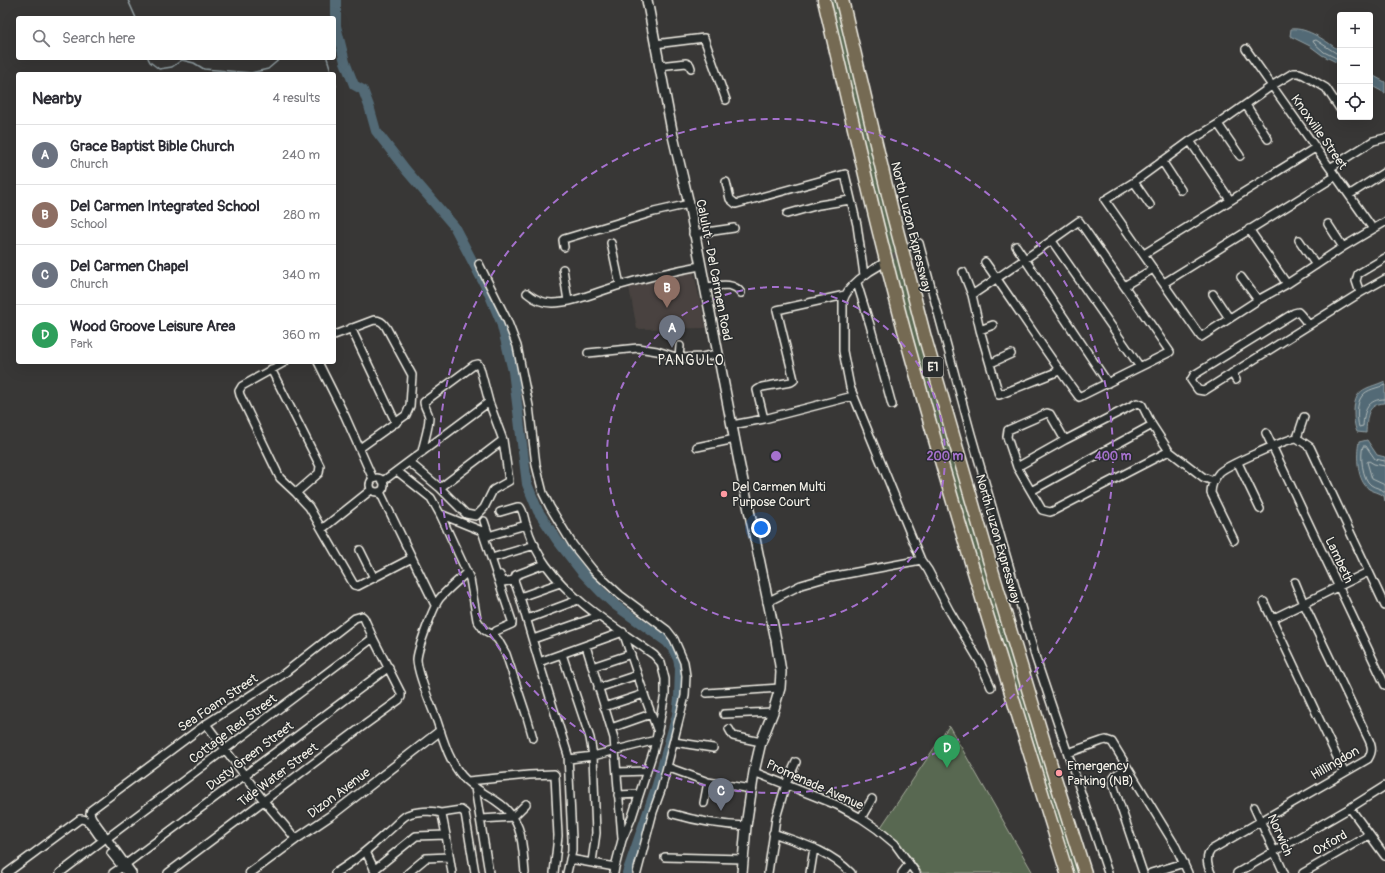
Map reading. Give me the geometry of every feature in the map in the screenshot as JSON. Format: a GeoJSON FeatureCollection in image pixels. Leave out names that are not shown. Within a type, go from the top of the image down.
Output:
{"type":"FeatureCollection","features":[{"type":"Feature","properties":{"kind":"highway","name":"E1"},"geometry":{"type":"LineString","coordinates":[[824,0],[876,219],[907,341],[977,581],[1067,873]]}},
{"type":"Feature","properties":{"kind":"highway","name":"North Luzon Expressway"},"geometry":{"type":"LineString","coordinates":[[842,0],[891,207],[925,338],[992,570],[1085,873]]}},
{"type":"Feature","properties":{"kind":"main road","name":"Calulut - Del Carmen Road"},"geometry":{"type":"LineString","coordinates":[[647,0],[673,136],[689,204],[781,672],[780,688],[773,712],[761,742],[754,772],[746,826],[742,873]]}},
{"type":"Feature","properties":{"kind":"street"},"geometry":{"type":"LineString","coordinates":[[655,44],[704,38],[726,100]]}},
{"type":"Feature","properties":{"kind":"street","name":"Knoxville Street"},"geometry":{"type":"LineString","coordinates":[[1246,48],[1373,229]]}},
{"type":"Feature","properties":{"kind":"street"},"geometry":{"type":"LineString","coordinates":[[659,66],[686,63],[690,64],[691,68]]}},
{"type":"Feature","properties":{"kind":"street"},"geometry":{"type":"LineString","coordinates":[[1337,104],[1326,88],[1299,73],[1293,73],[1218,124],[1190,141],[1134,182],[1105,200],[1201,337],[1229,318],[1287,284],[1343,247],[1385,222]]}},
{"type":"Feature","properties":{"kind":"street"},"geometry":{"type":"LineString","coordinates":[[1246,105],[1268,139]]}},
{"type":"Feature","properties":{"kind":"street"},"geometry":{"type":"LineString","coordinates":[[1218,124],[1240,156]]}},
{"type":"Feature","properties":{"kind":"street"},"geometry":{"type":"LineString","coordinates":[[1330,168],[1373,141],[1385,138]]}},
{"type":"Feature","properties":{"kind":"street"},"geometry":{"type":"LineString","coordinates":[[1190,141],[1230,200]]}},
{"type":"Feature","properties":{"kind":"street"},"geometry":{"type":"LineString","coordinates":[[1144,254],[1315,148]]}},
{"type":"Feature","properties":{"kind":"street"},"geometry":{"type":"LineString","coordinates":[[1162,161],[1181,190]]}},
{"type":"Feature","properties":{"kind":"street"},"geometry":{"type":"LineString","coordinates":[[1350,195],[1385,172]]}},
{"type":"Feature","properties":{"kind":"street"},"geometry":{"type":"LineString","coordinates":[[726,182],[730,199],[736,204],[845,174],[856,225],[864,276]]}},
{"type":"Feature","properties":{"kind":"street"},"geometry":{"type":"LineString","coordinates":[[1164,283],[1336,176]]}},
{"type":"Feature","properties":{"kind":"street"},"geometry":{"type":"LineString","coordinates":[[1134,182],[1150,205]]}},
{"type":"Feature","properties":{"kind":"street"},"geometry":{"type":"LineString","coordinates":[[787,214],[819,205],[850,200]]}},
{"type":"Feature","properties":{"kind":"street"},"geometry":{"type":"LineString","coordinates":[[564,247],[564,239],[654,212],[689,204]]}},
{"type":"Feature","properties":{"kind":"street"},"geometry":{"type":"LineString","coordinates":[[972,295],[997,278],[1024,258],[1052,241],[1079,221],[1170,352],[1079,397],[1059,371],[997,278],[985,262]]}},
{"type":"Feature","properties":{"kind":"street"},"geometry":{"type":"LineString","coordinates":[[1328,224],[1343,247]]}},
{"type":"Feature","properties":{"kind":"street"},"geometry":{"type":"LineString","coordinates":[[694,234],[734,228]]}},
{"type":"Feature","properties":{"kind":"street"},"geometry":{"type":"LineString","coordinates":[[1249,229],[1287,284]]}},
{"type":"Feature","properties":{"kind":"street"},"geometry":{"type":"LineString","coordinates":[[1299,240],[1316,266]]}},
{"type":"Feature","properties":{"kind":"street"},"geometry":{"type":"LineString","coordinates":[[1052,241],[1140,366]]}},
{"type":"Feature","properties":{"kind":"street"},"geometry":{"type":"LineString","coordinates":[[611,243],[620,285]]}},
{"type":"Feature","properties":{"kind":"street"},"geometry":{"type":"LineString","coordinates":[[911,246],[919,243],[1004,550],[1036,659],[1108,873]]}},
{"type":"Feature","properties":{"kind":"street"},"geometry":{"type":"LineString","coordinates":[[1016,246],[1108,383]]}},
{"type":"Feature","properties":{"kind":"street"},"geometry":{"type":"LineString","coordinates":[[1360,292],[1356,281],[1358,274],[1385,258]]}},
{"type":"Feature","properties":{"kind":"street"},"geometry":{"type":"LineString","coordinates":[[479,264],[508,320],[517,346],[527,399],[536,465],[543,493],[550,507],[573,545],[593,570],[620,595],[667,630],[674,639],[684,662],[685,696],[661,790],[653,812],[637,873]]}},
{"type":"Feature","properties":{"kind":"street"},"geometry":{"type":"LineString","coordinates":[[764,419],[758,390],[759,388],[791,382],[794,380],[777,310],[845,295],[864,276],[882,264]]}},
{"type":"Feature","properties":{"kind":"street"},"geometry":{"type":"LineString","coordinates":[[527,293],[533,298],[550,303],[568,301],[620,285],[700,266]]}},
{"type":"Feature","properties":{"kind":"street"},"geometry":{"type":"LineString","coordinates":[[563,269],[568,301]]}},
{"type":"Feature","properties":{"kind":"street"},"geometry":{"type":"LineString","coordinates":[[1124,286],[1153,269]]}},
{"type":"Feature","properties":{"kind":"street"},"geometry":{"type":"LineString","coordinates":[[963,272],[972,295],[980,330],[991,363],[999,395],[1059,371]]}},
{"type":"Feature","properties":{"kind":"street"},"geometry":{"type":"LineString","coordinates":[[1242,276],[1258,300]]}},
{"type":"Feature","properties":{"kind":"street"},"geometry":{"type":"LineString","coordinates":[[1309,325],[1298,312],[1294,313],[1194,375],[1191,380],[1198,390],[1204,391],[1309,325],[1360,292],[1385,279]]}},
{"type":"Feature","properties":{"kind":"street"},"geometry":{"type":"LineString","coordinates":[[857,283],[892,406]]}},
{"type":"Feature","properties":{"kind":"street"},"geometry":{"type":"LineString","coordinates":[[705,287],[731,285],[741,293]]}},
{"type":"Feature","properties":{"kind":"street"},"geometry":{"type":"LineString","coordinates":[[1213,294],[1229,318]]}},
{"type":"Feature","properties":{"kind":"street"},"geometry":{"type":"LineString","coordinates":[[845,295],[843,310],[843,351],[853,396],[921,560],[980,662],[991,687]]}},
{"type":"Feature","properties":{"kind":"street"},"geometry":{"type":"LineString","coordinates":[[336,334],[374,320],[380,320],[383,322],[412,375],[410,406],[406,415],[360,448]]}},
{"type":"Feature","properties":{"kind":"street"},"geometry":{"type":"LineString","coordinates":[[980,330],[993,325]]}},
{"type":"Feature","properties":{"kind":"street"},"geometry":{"type":"LineString","coordinates":[[351,328],[396,423]]}},
{"type":"Feature","properties":{"kind":"street"},"geometry":{"type":"LineString","coordinates":[[679,358],[680,346]]}},
{"type":"Feature","properties":{"kind":"street"},"geometry":{"type":"LineString","coordinates":[[588,353],[638,348],[653,350],[679,358],[702,357],[718,354]]}},
{"type":"Feature","properties":{"kind":"street"},"geometry":{"type":"LineString","coordinates":[[991,363],[1011,354]]}},
{"type":"Feature","properties":{"kind":"street"},"geometry":{"type":"LineString","coordinates":[[281,364],[242,386],[239,390],[240,395],[280,478],[309,507],[354,585],[358,586],[412,558]]}},
{"type":"Feature","properties":{"kind":"street"},"geometry":{"type":"LineString","coordinates":[[319,364],[346,416],[373,479]]}},
{"type":"Feature","properties":{"kind":"street"},"geometry":{"type":"LineString","coordinates":[[409,462],[470,516],[476,516],[484,508],[494,490],[509,481],[503,440],[489,402],[478,364],[475,364],[424,402],[424,406],[429,415],[429,422],[422,452]]}},
{"type":"Feature","properties":{"kind":"street"},"geometry":{"type":"LineString","coordinates":[[271,369],[320,466],[319,473],[296,493]]}},
{"type":"Feature","properties":{"kind":"street"},"geometry":{"type":"LineString","coordinates":[[1232,373],[1236,380]]}},
{"type":"Feature","properties":{"kind":"street"},"geometry":{"type":"LineString","coordinates":[[732,425],[764,419],[853,396]]}},
{"type":"Feature","properties":{"kind":"street"},"geometry":{"type":"LineString","coordinates":[[383,481],[489,402]]}},
{"type":"Feature","properties":{"kind":"street"},"geometry":{"type":"LineString","coordinates":[[1017,467],[1137,402],[1142,405],[1152,425],[1169,450],[1202,477],[1213,481]]}},
{"type":"Feature","properties":{"kind":"street"},"geometry":{"type":"LineString","coordinates":[[1065,440],[1048,413],[1008,430],[1007,437],[1017,467],[1042,510],[1050,512],[1169,450]]}},
{"type":"Feature","properties":{"kind":"street"},"geometry":{"type":"LineString","coordinates":[[1297,438],[1304,417]]}},
{"type":"Feature","properties":{"kind":"street"},"geometry":{"type":"LineString","coordinates":[[1031,491],[1152,425]]}},
{"type":"Feature","properties":{"kind":"street","name":"Lambeth"},"geometry":{"type":"LineString","coordinates":[[1266,433],[1385,685]]}},
{"type":"Feature","properties":{"kind":"street"},"geometry":{"type":"LineString","coordinates":[[1234,540],[1211,493],[1213,481],[1219,472],[1272,446],[1297,438]]}},
{"type":"Feature","properties":{"kind":"street"},"geometry":{"type":"LineString","coordinates":[[1297,438],[1310,447],[1385,606]]}},
{"type":"Feature","properties":{"kind":"street"},"geometry":{"type":"LineString","coordinates":[[697,447],[735,439]]}},
{"type":"Feature","properties":{"kind":"street"},"geometry":{"type":"LineString","coordinates":[[440,488],[503,440]]}},
{"type":"Feature","properties":{"kind":"street"},"geometry":{"type":"LineString","coordinates":[[1238,463],[1260,509]]}},
{"type":"Feature","properties":{"kind":"street"},"geometry":{"type":"LineString","coordinates":[[397,471],[427,494],[440,514],[470,579],[476,620],[484,630],[498,640],[506,654],[533,738]]}},
{"type":"Feature","properties":{"kind":"street"},"geometry":{"type":"LineString","coordinates":[[373,479],[378,478],[383,481]]}},
{"type":"Feature","properties":{"kind":"street"},"geometry":{"type":"LineString","coordinates":[[373,479],[369,486],[375,493],[382,491],[384,486],[383,481]]}},
{"type":"Feature","properties":{"kind":"street"},"geometry":{"type":"LineString","coordinates":[[322,529],[371,490]]}},
{"type":"Feature","properties":{"kind":"street"},"geometry":{"type":"LineString","coordinates":[[380,492],[435,605]]}},
{"type":"Feature","properties":{"kind":"street"},"geometry":{"type":"LineString","coordinates":[[500,512],[520,507],[535,545],[545,564],[560,583],[578,600],[654,655],[661,663],[664,671],[665,694],[656,740],[632,817],[622,840],[614,870],[592,862],[570,859]]}},
{"type":"Feature","properties":{"kind":"street"},"geometry":{"type":"LineString","coordinates":[[440,514],[482,531],[512,621],[512,624],[496,630],[493,635]]}},
{"type":"Feature","properties":{"kind":"street"},"geometry":{"type":"LineString","coordinates":[[484,521],[503,582],[514,580]]}},
{"type":"Feature","properties":{"kind":"street"},"geometry":{"type":"LineString","coordinates":[[488,536],[526,525]]}},
{"type":"Feature","properties":{"kind":"street"},"geometry":{"type":"LineString","coordinates":[[495,557],[535,545]]}},
{"type":"Feature","properties":{"kind":"street"},"geometry":{"type":"LineString","coordinates":[[360,550],[374,578]]}},
{"type":"Feature","properties":{"kind":"street"},"geometry":{"type":"LineString","coordinates":[[767,602],[801,585],[825,578],[921,560]]}},
{"type":"Feature","properties":{"kind":"street"},"geometry":{"type":"LineString","coordinates":[[545,564],[516,575],[514,580],[561,728],[569,759],[572,839],[567,873]]}},
{"type":"Feature","properties":{"kind":"street"},"geometry":{"type":"LineString","coordinates":[[467,572],[440,598],[435,605],[421,642],[417,660],[440,731],[454,764],[462,776],[475,788],[497,801],[508,810],[517,823],[522,834],[525,873]]}},
{"type":"Feature","properties":{"kind":"street"},"geometry":{"type":"LineString","coordinates":[[1272,619],[1368,572]]}},
{"type":"Feature","properties":{"kind":"street","name":"Hillingdon"},"geometry":{"type":"LineString","coordinates":[[1211,873],[1207,865],[1206,853],[1260,820],[1368,759],[1372,754],[1372,746],[1304,604],[1295,582]]}},
{"type":"Feature","properties":{"kind":"street"},"geometry":{"type":"LineString","coordinates":[[520,597],[560,583]]}},
{"type":"Feature","properties":{"kind":"street"},"geometry":{"type":"LineString","coordinates":[[527,619],[578,600]]}},
{"type":"Feature","properties":{"kind":"street"},"geometry":{"type":"LineString","coordinates":[[1264,602],[1344,772]]}},
{"type":"Feature","properties":{"kind":"street","name":"Sea Foam Street"},"geometry":{"type":"LineString","coordinates":[[104,840],[92,818],[90,813],[91,810],[206,724],[282,676],[355,618],[362,616],[366,621],[373,638]]}},
{"type":"Feature","properties":{"kind":"street"},"geometry":{"type":"LineString","coordinates":[[532,640],[599,616]]}},
{"type":"Feature","properties":{"kind":"street"},"geometry":{"type":"LineString","coordinates":[[539,662],[624,632]]}},
{"type":"Feature","properties":{"kind":"street"},"geometry":{"type":"LineString","coordinates":[[624,632],[637,674],[658,732]]}},
{"type":"Feature","properties":{"kind":"street"},"geometry":{"type":"LineString","coordinates":[[373,638],[389,667]]}},
{"type":"Feature","properties":{"kind":"street","name":"Cottage Red Street"},"geometry":{"type":"LineString","coordinates":[[60,873],[373,638]]}},
{"type":"Feature","properties":{"kind":"street"},"geometry":{"type":"LineString","coordinates":[[586,646],[610,728],[615,751],[622,840]]}},
{"type":"Feature","properties":{"kind":"street"},"geometry":{"type":"LineString","coordinates":[[562,654],[590,738],[593,756],[596,833],[592,862]]}},
{"type":"Feature","properties":{"kind":"street"},"geometry":{"type":"LineString","coordinates":[[592,667],[631,654]]}},
{"type":"Feature","properties":{"kind":"street","name":"Tide Water Street"},"geometry":{"type":"LineString","coordinates":[[168,873],[399,700],[401,693],[389,667]]}},
{"type":"Feature","properties":{"kind":"street","name":"Dusty Green Street"},"geometry":{"type":"LineString","coordinates":[[113,873],[389,667]]}},
{"type":"Feature","properties":{"kind":"street"},"geometry":{"type":"LineString","coordinates":[[598,688],[637,674]]}},
{"type":"Feature","properties":{"kind":"street"},"geometry":{"type":"LineString","coordinates":[[707,693],[780,688]]}},
{"type":"Feature","properties":{"kind":"street"},"geometry":{"type":"LineString","coordinates":[[604,707],[644,694]]}},
{"type":"Feature","properties":{"kind":"street"},"geometry":{"type":"LineString","coordinates":[[724,714],[773,712]]}},
{"type":"Feature","properties":{"kind":"street"},"geometry":{"type":"LineString","coordinates":[[610,728],[651,714]]}},
{"type":"Feature","properties":{"kind":"street"},"geometry":{"type":"LineString","coordinates":[[206,724],[264,801],[296,839]]}},
{"type":"Feature","properties":{"kind":"street"},"geometry":{"type":"LineString","coordinates":[[729,729],[733,736],[761,742]]}},
{"type":"Feature","properties":{"kind":"street","name":"Dizon Avenue"},"geometry":{"type":"LineString","coordinates":[[250,873],[333,814],[440,731]]}},
{"type":"Feature","properties":{"kind":"street"},"geometry":{"type":"LineString","coordinates":[[569,759],[593,756],[656,740]]}},
{"type":"Feature","properties":{"kind":"street"},"geometry":{"type":"LineString","coordinates":[[1068,754],[1102,741],[1106,740],[1112,742],[1176,847],[1188,873]]}},
{"type":"Feature","properties":{"kind":"street"},"geometry":{"type":"LineString","coordinates":[[674,742],[713,748]]}},
{"type":"Feature","properties":{"kind":"street"},"geometry":{"type":"LineString","coordinates":[[768,873],[776,818],[786,784],[796,762]]}},
{"type":"Feature","properties":{"kind":"street"},"geometry":{"type":"LineString","coordinates":[[667,767],[708,782],[751,789]]}},
{"type":"Feature","properties":{"kind":"street"},"geometry":{"type":"LineString","coordinates":[[1127,768],[1117,774],[1113,779],[1113,784],[1143,873]]}},
{"type":"Feature","properties":{"kind":"street"},"geometry":{"type":"LineString","coordinates":[[617,772],[647,771]]}},
{"type":"Feature","properties":{"kind":"street","name":"Promenade Avenue"},"geometry":{"type":"LineString","coordinates":[[754,772],[837,805],[861,818],[877,829],[894,844],[916,873]]}},
{"type":"Feature","properties":{"kind":"street"},"geometry":{"type":"LineString","coordinates":[[468,781],[522,775],[554,774],[558,836],[554,873]]}},
{"type":"Feature","properties":{"kind":"street"},"geometry":{"type":"LineString","coordinates":[[704,803],[708,782]]}},
{"type":"Feature","properties":{"kind":"street"},"geometry":{"type":"LineString","coordinates":[[1237,873],[1350,808],[1385,786]]}},
{"type":"Feature","properties":{"kind":"street"},"geometry":{"type":"LineString","coordinates":[[475,788],[489,873]]}},
{"type":"Feature","properties":{"kind":"street"},"geometry":{"type":"LineString","coordinates":[[618,795],[639,794]]}},
{"type":"Feature","properties":{"kind":"street"},"geometry":{"type":"LineString","coordinates":[[861,818],[872,799]]}},
{"type":"Feature","properties":{"kind":"street"},"geometry":{"type":"LineString","coordinates":[[480,819],[513,817],[526,804]]}},
{"type":"Feature","properties":{"kind":"street","name":"Norwich"},"geometry":{"type":"LineString","coordinates":[[1254,807],[1284,873]]}},
{"type":"Feature","properties":{"kind":"street"},"geometry":{"type":"LineString","coordinates":[[1350,808],[1385,856]]}},
{"type":"Feature","properties":{"kind":"street"},"geometry":{"type":"LineString","coordinates":[[335,873],[348,866],[407,816],[416,813],[441,813],[461,810],[465,813],[475,873]]}},
{"type":"Feature","properties":{"kind":"street"},"geometry":{"type":"LineString","coordinates":[[441,813],[452,873]]}},
{"type":"Feature","properties":{"kind":"street"},"geometry":{"type":"LineString","coordinates":[[674,814],[719,824],[746,826]]}},
{"type":"Feature","properties":{"kind":"street"},"geometry":{"type":"LineString","coordinates":[[7,873],[80,820],[85,819],[132,873]]}},
{"type":"Feature","properties":{"kind":"street"},"geometry":{"type":"LineString","coordinates":[[773,833],[814,848],[844,866],[851,873]]}},
{"type":"Feature","properties":{"kind":"street"},"geometry":{"type":"LineString","coordinates":[[364,853],[366,854],[375,872],[416,836],[446,835]]}},
{"type":"Feature","properties":{"kind":"street","name":"Oxford"},"geometry":{"type":"LineString","coordinates":[[1303,873],[1370,835]]}},
{"type":"Feature","properties":{"kind":"street"},"geometry":{"type":"LineString","coordinates":[[810,873],[814,848]]}},
{"type":"Feature","properties":{"kind":"street"},"geometry":{"type":"LineString","coordinates":[[408,873],[426,858],[449,857]]}},
{"type":"Feature","properties":{"kind":"street"},"geometry":{"type":"LineString","coordinates":[[665,858],[743,859]]}},
{"type":"Feature","properties":{"kind":"street"},"geometry":{"type":"LineString","coordinates":[[1152,873],[1184,863]]}},
{"type":"Feature","properties":{"kind":"street"},"geometry":{"type":"LineString","coordinates":[[902,873],[910,864]]}},
{"type":"Feature","properties":{"kind":"street"},"geometry":{"type":"LineString","coordinates":[[124,865],[127,873]]}},
{"type":"Feature","properties":{"kind":"street"},"geometry":{"type":"LineString","coordinates":[[348,866],[351,873]]}},
{"type":"Feature","properties":{"kind":"shaded area"},"geometry":{"type":"Polygon","coordinates":[[[693,269],[706,328],[637,329],[629,287],[693,269]]]}},
{"type":"Feature","properties":{"kind":"green space"},"geometry":{"type":"Polygon","coordinates":[[[827,0],[838,0],[887,202],[1082,873],[1071,873],[1003,663],[903,310],[827,0]]]}},
{"type":"Feature","properties":{"kind":"green space"},"geometry":{"type":"Polygon","coordinates":[[[949,726],[1033,873],[922,873],[910,856],[881,827],[949,726]]]}},
{"type":"Feature","properties":{"kind":"water"},"geometry":{"type":"Polygon","coordinates":[[[1291,29],[1304,30],[1311,33],[1337,49],[1337,62],[1322,55],[1310,46],[1290,36],[1291,29]]]}},
{"type":"Feature","properties":{"kind":"water"},"geometry":{"type":"Polygon","coordinates":[[[1373,76],[1385,82],[1385,93],[1373,87],[1373,76]]]}},
{"type":"Feature","properties":{"kind":"water"},"geometry":{"type":"Polygon","coordinates":[[[1385,381],[1385,403],[1374,406],[1371,409],[1367,417],[1366,433],[1357,432],[1354,413],[1357,397],[1364,390],[1385,381]]]}},
{"type":"Feature","properties":{"kind":"water"},"geometry":{"type":"Polygon","coordinates":[[[1367,440],[1377,455],[1385,457],[1385,501],[1384,496],[1369,489],[1365,485],[1360,474],[1358,467],[1359,442],[1367,440]]]}},
{"type":"Feature","properties":{"kind":"waterway"},"geometry":{"type":"LineString","coordinates":[[128,0],[135,16]]}},
{"type":"Feature","properties":{"kind":"waterway"},"geometry":{"type":"LineString","coordinates":[[336,0],[336,26],[345,62],[354,85],[363,90],[376,131],[406,170],[454,226],[488,291],[501,322],[513,371],[527,484],[538,511],[557,540],[581,571],[615,605],[667,642],[673,649],[678,659],[680,669],[677,715],[657,785],[627,873]]}},
{"type":"Feature","properties":{"kind":"waterway"},"geometry":{"type":"LineString","coordinates":[[149,60],[159,69],[172,67],[182,60]]}},
{"type":"Feature","properties":{"kind":"waterway"},"geometry":{"type":"LineString","coordinates":[[182,60],[194,63],[204,69],[239,72]]}},
{"type":"Feature","properties":{"kind":"waterway"},"geometry":{"type":"LineString","coordinates":[[255,72],[268,69],[279,60]]}},
{"type":"Feature","properties":{"kind":"waterway"},"geometry":{"type":"LineString","coordinates":[[328,60],[331,72]]}},
{"type":"Feature","properties":{"kind":"tunnel"},"geometry":{"type":"LineString","coordinates":[[884,263],[904,250]]}},
{"type":"Feature","properties":{"kind":"place","name":"Del Carmen Integrated School"},"geometry":{"type":"Point","coordinates":[667,308]}},
{"type":"Feature","properties":{"kind":"place","name":"Grace Baptist Bible Church"},"geometry":{"type":"Point","coordinates":[672,348]}},
{"type":"Feature","properties":{"kind":"place","name":"Del Carmen Multi Purpose Court"},"geometry":{"type":"Point","coordinates":[724,494]}},
{"type":"Feature","properties":{"kind":"place","name":"Wood Groove Leisure Area"},"geometry":{"type":"Point","coordinates":[947,768]}},
{"type":"Feature","properties":{"kind":"place","name":"Emergency Parking (NB)"},"geometry":{"type":"Point","coordinates":[1059,773]}},
{"type":"Feature","properties":{"kind":"place","name":"Del Carmen Chapel"},"geometry":{"type":"Point","coordinates":[721,811]}},
{"type":"Feature","properties":{"kind":"district","name":"PANGULO"},"geometry":{"type":"Point","coordinates":[691,360]}}]}
